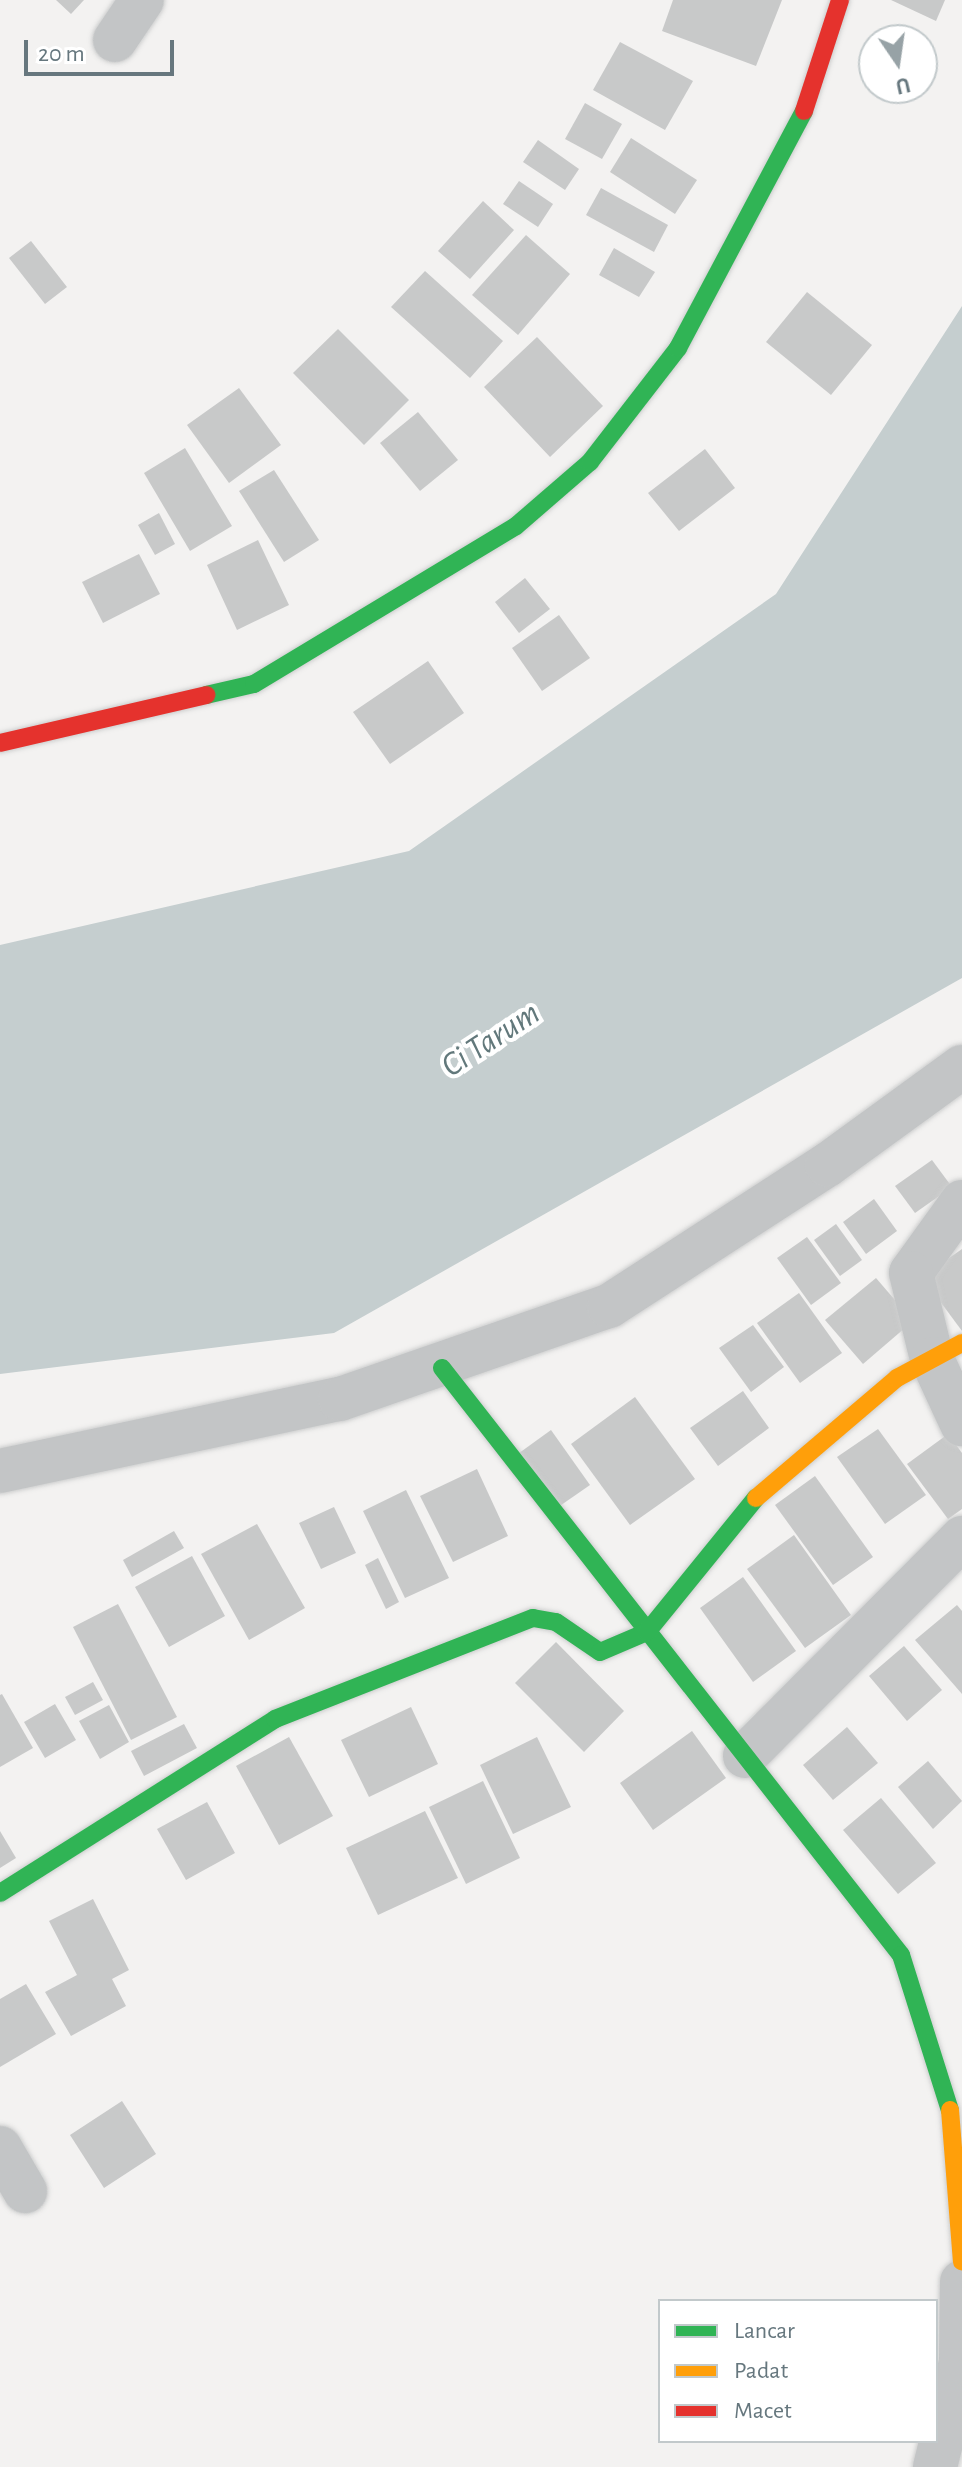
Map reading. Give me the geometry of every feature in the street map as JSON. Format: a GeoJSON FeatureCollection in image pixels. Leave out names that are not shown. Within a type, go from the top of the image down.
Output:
{"type":"FeatureCollection","features":[{"type":"Feature","properties":{"kind":"street"},"geometry":{"type":"LineString","coordinates":[[115,40],[142,0]]}},
{"type":"Feature","properties":{"kind":"street"},"geometry":{"type":"LineString","coordinates":[[0,743],[254,684],[516,526],[590,462],[636,411],[678,348],[777,169],[815,88],[832,3]]}},
{"type":"Feature","properties":{"kind":"street"},"geometry":{"type":"LineString","coordinates":[[0,1471],[165,1441],[442,1368],[609,1306],[827,1165],[962,1067]]}},
{"type":"Feature","properties":{"kind":"street"},"geometry":{"type":"LineString","coordinates":[[962,1202],[912,1267],[947,1351],[962,1424]]}},
{"type":"Feature","properties":{"kind":"street"},"geometry":{"type":"LineString","coordinates":[[0,1893],[275,1719],[533,1618],[556,1622],[600,1652],[647,1632],[727,1526],[807,1447],[947,1351]]}},
{"type":"Feature","properties":{"kind":"street"},"geometry":{"type":"LineString","coordinates":[[442,1368],[647,1632],[863,1902],[921,2000],[950,2108],[962,2262]]}},
{"type":"Feature","properties":{"kind":"street"},"geometry":{"type":"LineString","coordinates":[[745,1756],[962,1538]]}},
{"type":"Feature","properties":{"kind":"street"},"geometry":{"type":"LineString","coordinates":[[0,2148],[25,2191]]}},
{"type":"Feature","properties":{"kind":"street"},"geometry":{"type":"LineString","coordinates":[[935,2467],[961,2362],[962,2282]]}},
{"type":"Feature","properties":{"kind":"water","name":"Ci Tarum"},"geometry":{"type":"Polygon","coordinates":[[[962,306],[962,978],[334,1333],[0,1374],[0,945],[409,851],[776,594],[962,306]]]}},
{"type":"Feature","properties":{"kind":"building"},"geometry":{"type":"Polygon","coordinates":[[[56,0],[84,0],[71,14],[56,0]]]}},
{"type":"Feature","properties":{"kind":"building"},"geometry":{"type":"Polygon","coordinates":[[[673,0],[782,0],[756,66],[662,31],[673,0]]]}},
{"type":"Feature","properties":{"kind":"building"},"geometry":{"type":"Polygon","coordinates":[[[891,0],[945,0],[936,21],[891,0]]]}},
{"type":"Feature","properties":{"kind":"building"},"geometry":{"type":"Polygon","coordinates":[[[620,42],[693,81],[665,130],[593,90],[620,42]]]}},
{"type":"Feature","properties":{"kind":"building"},"geometry":{"type":"Polygon","coordinates":[[[585,103],[622,124],[602,159],[565,139],[585,103]]]}},
{"type":"Feature","properties":{"kind":"building"},"geometry":{"type":"Polygon","coordinates":[[[631,138],[697,180],[675,214],[610,172],[631,138]]]}},
{"type":"Feature","properties":{"kind":"building"},"geometry":{"type":"Polygon","coordinates":[[[538,140],[579,169],[565,190],[523,162],[538,140]]]}},
{"type":"Feature","properties":{"kind":"building"},"geometry":{"type":"Polygon","coordinates":[[[519,181],[553,204],[538,227],[503,204],[519,181]]]}},
{"type":"Feature","properties":{"kind":"building"},"geometry":{"type":"Polygon","coordinates":[[[601,188],[668,225],[654,252],[586,215],[601,188]]]}},
{"type":"Feature","properties":{"kind":"building"},"geometry":{"type":"Polygon","coordinates":[[[483,201],[514,230],[470,279],[438,251],[483,201]]]}},
{"type":"Feature","properties":{"kind":"building"},"geometry":{"type":"Polygon","coordinates":[[[526,235],[570,274],[518,335],[472,295],[526,235]]]}},
{"type":"Feature","properties":{"kind":"building"},"geometry":{"type":"Polygon","coordinates":[[[31,241],[67,287],[45,304],[9,258],[31,241]]]}},
{"type":"Feature","properties":{"kind":"building"},"geometry":{"type":"Polygon","coordinates":[[[614,248],[655,272],[639,297],[599,275],[614,248]]]}},
{"type":"Feature","properties":{"kind":"building"},"geometry":{"type":"Polygon","coordinates":[[[425,271],[503,341],[470,378],[391,307],[425,271]]]}},
{"type":"Feature","properties":{"kind":"building"},"geometry":{"type":"Polygon","coordinates":[[[807,292],[872,345],[831,395],[766,342],[807,292]]]}},
{"type":"Feature","properties":{"kind":"building"},"geometry":{"type":"Polygon","coordinates":[[[338,329],[409,400],[364,445],[293,373],[338,329]]]}},
{"type":"Feature","properties":{"kind":"building"},"geometry":{"type":"Polygon","coordinates":[[[537,337],[603,406],[550,457],[484,387],[537,337]]]}},
{"type":"Feature","properties":{"kind":"building"},"geometry":{"type":"Polygon","coordinates":[[[239,388],[281,445],[229,483],[187,425],[239,388]]]}},
{"type":"Feature","properties":{"kind":"building"},"geometry":{"type":"Polygon","coordinates":[[[418,412],[458,460],[420,491],[380,443],[418,412]]]}},
{"type":"Feature","properties":{"kind":"building"},"geometry":{"type":"Polygon","coordinates":[[[185,448],[232,526],[190,551],[144,473],[185,448]]]}},
{"type":"Feature","properties":{"kind":"building"},"geometry":{"type":"Polygon","coordinates":[[[705,449],[735,488],[679,531],[648,493],[705,449]]]}},
{"type":"Feature","properties":{"kind":"building"},"geometry":{"type":"Polygon","coordinates":[[[274,470],[319,540],[284,562],[239,491],[274,470]]]}},
{"type":"Feature","properties":{"kind":"building"},"geometry":{"type":"Polygon","coordinates":[[[159,513],[175,544],[155,555],[138,525],[159,513]]]}},
{"type":"Feature","properties":{"kind":"building"},"geometry":{"type":"Polygon","coordinates":[[[258,540],[289,605],[237,630],[207,565],[258,540]]]}},
{"type":"Feature","properties":{"kind":"building"},"geometry":{"type":"Polygon","coordinates":[[[139,554],[160,594],[103,623],[82,582],[139,554]]]}},
{"type":"Feature","properties":{"kind":"building"},"geometry":{"type":"Polygon","coordinates":[[[525,578],[550,609],[519,633],[495,602],[525,578]]]}},
{"type":"Feature","properties":{"kind":"building"},"geometry":{"type":"Polygon","coordinates":[[[559,615],[590,658],[542,691],[512,648],[559,615]]]}},
{"type":"Feature","properties":{"kind":"building"},"geometry":{"type":"Polygon","coordinates":[[[428,661],[464,713],[390,764],[353,712],[428,661]]]}},
{"type":"Feature","properties":{"kind":"building"},"geometry":{"type":"Polygon","coordinates":[[[932,1160],[952,1187],[915,1213],[895,1186],[932,1160]]]}},
{"type":"Feature","properties":{"kind":"building"},"geometry":{"type":"Polygon","coordinates":[[[874,1199],[897,1231],[866,1254],[843,1222],[874,1199]]]}},
{"type":"Feature","properties":{"kind":"building"},"geometry":{"type":"Polygon","coordinates":[[[836,1224],[862,1260],[840,1276],[814,1240],[836,1224]]]}},
{"type":"Feature","properties":{"kind":"building"},"geometry":{"type":"Polygon","coordinates":[[[807,1237],[841,1283],[811,1305],[777,1258],[807,1237]]]}},
{"type":"Feature","properties":{"kind":"building"},"geometry":{"type":"Polygon","coordinates":[[[962,1249],[962,1331],[922,1277],[962,1249]]]}},
{"type":"Feature","properties":{"kind":"building"},"geometry":{"type":"Polygon","coordinates":[[[876,1278],[913,1321],[863,1364],[825,1320],[876,1278]]]}},
{"type":"Feature","properties":{"kind":"building"},"geometry":{"type":"Polygon","coordinates":[[[799,1293],[842,1353],[800,1383],[757,1323],[799,1293]]]}},
{"type":"Feature","properties":{"kind":"building"},"geometry":{"type":"Polygon","coordinates":[[[753,1325],[784,1367],[751,1392],[719,1348],[753,1325]]]}},
{"type":"Feature","properties":{"kind":"building"},"geometry":{"type":"Polygon","coordinates":[[[743,1391],[769,1428],[718,1466],[690,1428],[743,1391]]]}},
{"type":"Feature","properties":{"kind":"building"},"geometry":{"type":"Polygon","coordinates":[[[635,1397],[695,1479],[630,1525],[571,1444],[635,1397]]]}},
{"type":"Feature","properties":{"kind":"building"},"geometry":{"type":"Polygon","coordinates":[[[878,1429],[926,1495],[885,1524],[837,1457],[878,1429]]]}},
{"type":"Feature","properties":{"kind":"building"},"geometry":{"type":"Polygon","coordinates":[[[551,1430],[590,1485],[554,1510],[515,1456],[551,1430]]]}},
{"type":"Feature","properties":{"kind":"building"},"geometry":{"type":"Polygon","coordinates":[[[948,1434],[962,1453],[962,1509],[948,1519],[907,1464],[948,1434]]]}},
{"type":"Feature","properties":{"kind":"building"},"geometry":{"type":"Polygon","coordinates":[[[477,1469],[508,1536],[453,1562],[420,1496],[477,1469]]]}},
{"type":"Feature","properties":{"kind":"building"},"geometry":{"type":"Polygon","coordinates":[[[815,1476],[873,1557],[833,1585],[775,1505],[815,1476]]]}},
{"type":"Feature","properties":{"kind":"building"},"geometry":{"type":"Polygon","coordinates":[[[406,1490],[449,1578],[405,1598],[363,1511],[406,1490]]]}},
{"type":"Feature","properties":{"kind":"building"},"geometry":{"type":"Polygon","coordinates":[[[334,1507],[356,1553],[321,1569],[299,1523],[334,1507]]]}},
{"type":"Feature","properties":{"kind":"building"},"geometry":{"type":"Polygon","coordinates":[[[257,1524],[305,1608],[249,1640],[201,1554],[257,1524]]]}},
{"type":"Feature","properties":{"kind":"building"},"geometry":{"type":"Polygon","coordinates":[[[174,1531],[184,1548],[132,1577],[123,1560],[174,1531]]]}},
{"type":"Feature","properties":{"kind":"building"},"geometry":{"type":"Polygon","coordinates":[[[794,1535],[851,1615],[805,1648],[747,1569],[794,1535]]]}},
{"type":"Feature","properties":{"kind":"building"},"geometry":{"type":"Polygon","coordinates":[[[192,1556],[225,1616],[169,1647],[135,1587],[192,1556]]]}},
{"type":"Feature","properties":{"kind":"building"},"geometry":{"type":"Polygon","coordinates":[[[378,1558],[399,1602],[386,1609],[365,1565],[378,1558]]]}},
{"type":"Feature","properties":{"kind":"building"},"geometry":{"type":"Polygon","coordinates":[[[743,1577],[796,1651],[753,1682],[700,1608],[743,1577]]]}},
{"type":"Feature","properties":{"kind":"building"},"geometry":{"type":"Polygon","coordinates":[[[118,1604],[177,1717],[131,1740],[73,1627],[118,1604]]]}},
{"type":"Feature","properties":{"kind":"building"},"geometry":{"type":"Polygon","coordinates":[[[957,1605],[962,1611],[962,1694],[915,1640],[957,1605]]]}},
{"type":"Feature","properties":{"kind":"building"},"geometry":{"type":"Polygon","coordinates":[[[556,1642],[624,1711],[584,1752],[515,1683],[556,1642]]]}},
{"type":"Feature","properties":{"kind":"building"},"geometry":{"type":"Polygon","coordinates":[[[904,1646],[942,1690],[907,1721],[869,1676],[904,1646]]]}},
{"type":"Feature","properties":{"kind":"building"},"geometry":{"type":"Polygon","coordinates":[[[93,1682],[103,1700],[75,1715],[65,1697],[93,1682]]]}},
{"type":"Feature","properties":{"kind":"building"},"geometry":{"type":"Polygon","coordinates":[[[0,1695],[33,1748],[0,1767],[0,1695]]]}},
{"type":"Feature","properties":{"kind":"building"},"geometry":{"type":"Polygon","coordinates":[[[55,1704],[76,1740],[45,1758],[24,1722],[55,1704]]]}},
{"type":"Feature","properties":{"kind":"building"},"geometry":{"type":"Polygon","coordinates":[[[109,1705],[129,1742],[100,1759],[79,1721],[109,1705]]]}},
{"type":"Feature","properties":{"kind":"building"},"geometry":{"type":"Polygon","coordinates":[[[411,1707],[438,1764],[369,1797],[341,1740],[411,1707]]]}},
{"type":"Feature","properties":{"kind":"building"},"geometry":{"type":"Polygon","coordinates":[[[184,1724],[197,1748],[144,1776],[131,1751],[184,1724]]]}},
{"type":"Feature","properties":{"kind":"building"},"geometry":{"type":"Polygon","coordinates":[[[847,1727],[878,1763],[833,1800],[803,1765],[847,1727]]]}},
{"type":"Feature","properties":{"kind":"building"},"geometry":{"type":"Polygon","coordinates":[[[692,1731],[726,1778],[653,1830],[620,1783],[692,1731]]]}},
{"type":"Feature","properties":{"kind":"building"},"geometry":{"type":"Polygon","coordinates":[[[289,1737],[333,1816],[279,1845],[236,1766],[289,1737]]]}},
{"type":"Feature","properties":{"kind":"building"},"geometry":{"type":"Polygon","coordinates":[[[537,1737],[571,1807],[513,1834],[480,1765],[537,1737]]]}},
{"type":"Feature","properties":{"kind":"building"},"geometry":{"type":"Polygon","coordinates":[[[928,1761],[962,1801],[933,1829],[898,1787],[928,1761]]]}},
{"type":"Feature","properties":{"kind":"building"},"geometry":{"type":"Polygon","coordinates":[[[483,1781],[520,1858],[466,1884],[429,1807],[483,1781]]]}},
{"type":"Feature","properties":{"kind":"building"},"geometry":{"type":"Polygon","coordinates":[[[881,1798],[936,1863],[898,1894],[843,1830],[881,1798]]]}},
{"type":"Feature","properties":{"kind":"building"},"geometry":{"type":"Polygon","coordinates":[[[207,1802],[235,1853],[186,1880],[157,1829],[207,1802]]]}},
{"type":"Feature","properties":{"kind":"building"},"geometry":{"type":"Polygon","coordinates":[[[425,1811],[458,1878],[378,1915],[346,1848],[425,1811]]]}},
{"type":"Feature","properties":{"kind":"building"},"geometry":{"type":"Polygon","coordinates":[[[0,1831],[16,1858],[0,1868],[0,1831]]]}},
{"type":"Feature","properties":{"kind":"building"},"geometry":{"type":"Polygon","coordinates":[[[93,1899],[129,1970],[112,1979],[126,2006],[71,2036],[45,1992],[77,1975],[49,1921],[93,1899]]]}},
{"type":"Feature","properties":{"kind":"building"},"geometry":{"type":"Polygon","coordinates":[[[26,1984],[56,2034],[0,2067],[0,1999],[26,1984]]]}},
{"type":"Feature","properties":{"kind":"building"},"geometry":{"type":"Polygon","coordinates":[[[122,2101],[156,2154],[104,2188],[70,2135],[122,2101]]]}},
{"type":"Feature","properties":{"kind":"traffic: fast"},"geometry":{"type":"LineString","coordinates":[[206,695],[254,684],[516,526],[590,462],[678,348],[804,111]]}},
{"type":"Feature","properties":{"kind":"traffic: fast"},"geometry":{"type":"LineString","coordinates":[[442,1368],[901,1955],[950,2110]]}},
{"type":"Feature","properties":{"kind":"traffic: fast"},"geometry":{"type":"LineString","coordinates":[[0,1893],[275,1719],[533,1618],[556,1622],[600,1652],[647,1632],[756,1498]]}},
{"type":"Feature","properties":{"kind":"traffic: slow"},"geometry":{"type":"LineString","coordinates":[[756,1498],[897,1378],[962,1343]]}},
{"type":"Feature","properties":{"kind":"traffic: slow"},"geometry":{"type":"LineString","coordinates":[[950,2110],[962,2262]]}},
{"type":"Feature","properties":{"kind":"traffic: jam"},"geometry":{"type":"LineString","coordinates":[[804,111],[840,0]]}},
{"type":"Feature","properties":{"kind":"traffic: jam"},"geometry":{"type":"LineString","coordinates":[[0,743],[206,695]]}}]}
